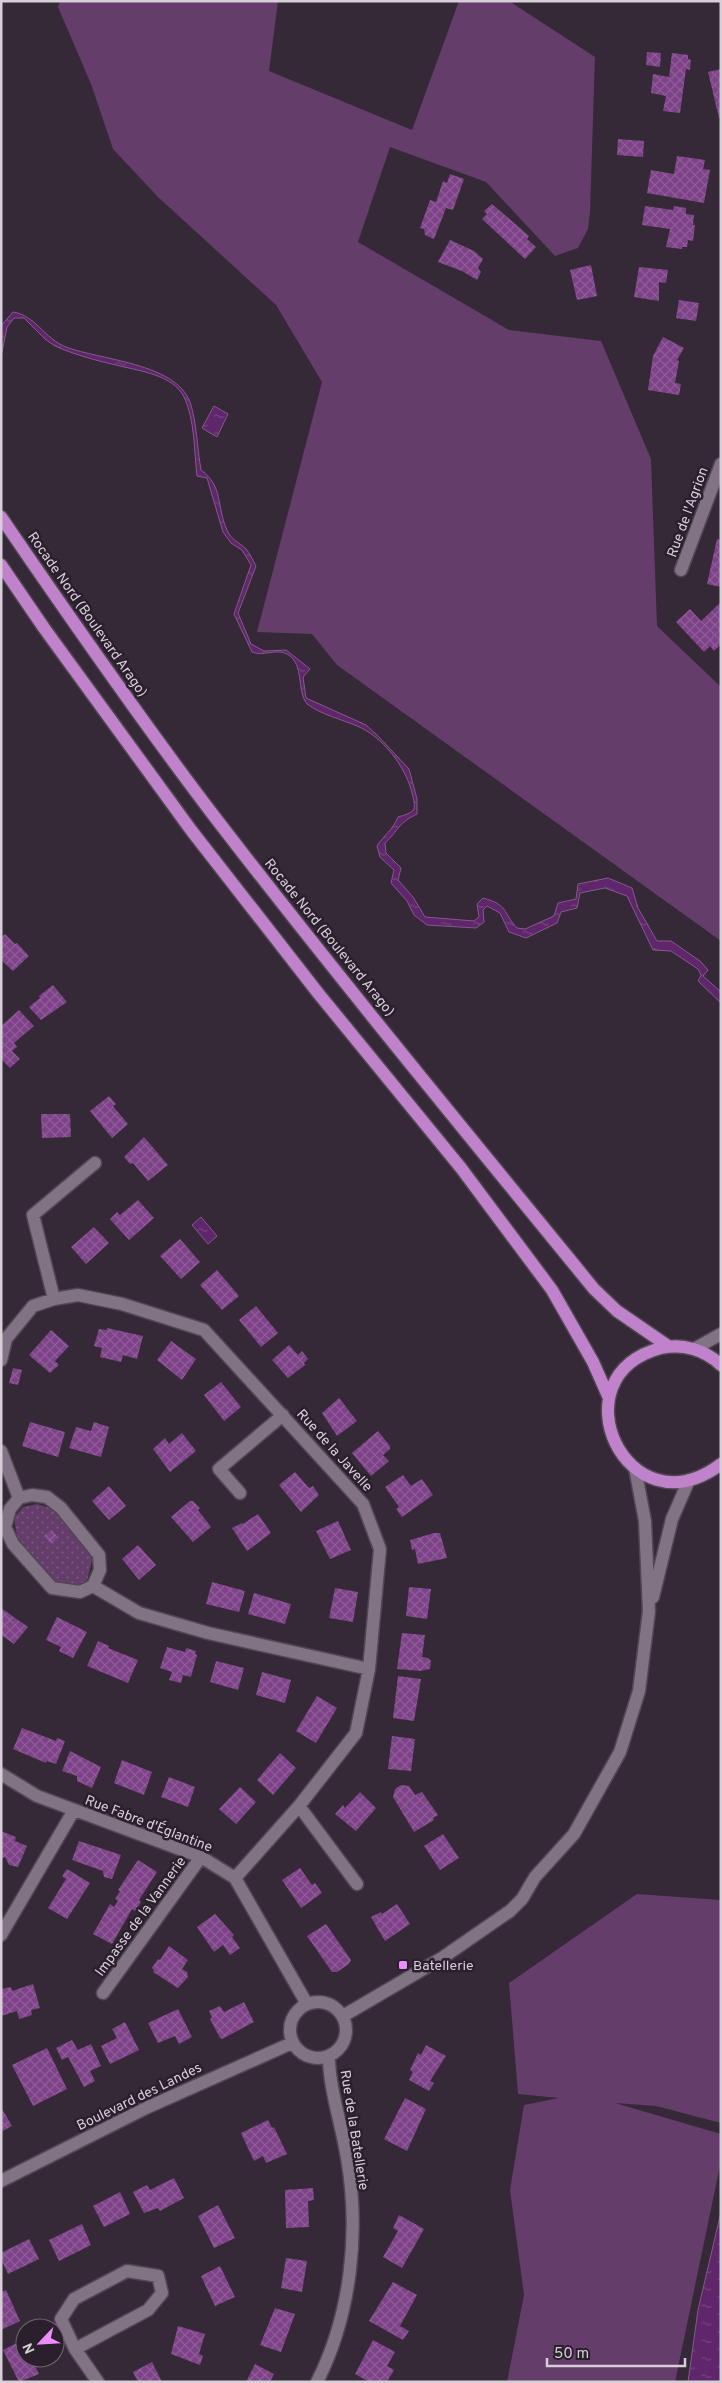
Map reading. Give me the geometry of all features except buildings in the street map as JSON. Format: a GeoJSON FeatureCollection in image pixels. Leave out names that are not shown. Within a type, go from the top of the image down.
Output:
{"type":"FeatureCollection","features":[{"type":"Feature","properties":{"kind":"main road","name":"Rocade Nord (Boulevard Arago)"},"geometry":{"type":"LineString","coordinates":[[1,517],[66,612],[213,815],[343,980],[594,1288],[617,1311],[668,1346]]}},
{"type":"Feature","properties":{"kind":"main road"},"geometry":{"type":"LineString","coordinates":[[1,565],[44,628],[191,830],[318,992],[461,1168],[552,1290],[593,1362],[609,1398]]}},
{"type":"Feature","properties":{"kind":"main road"},"geometry":{"type":"LineString","coordinates":[[721,1365],[713,1358],[694,1349],[668,1346],[648,1352],[630,1363],[617,1379],[609,1398],[608,1418],[612,1437],[621,1454],[635,1468],[652,1478],[670,1482],[715,1475],[721,1464]]}},
{"type":"Feature","properties":{"kind":"street","name":"Rue de l'Agrion"},"geometry":{"type":"LineString","coordinates":[[681,570],[721,464]]}},
{"type":"Feature","properties":{"kind":"street"},"geometry":{"type":"LineString","coordinates":[[54,1298],[33,1215],[94,1163]]}},
{"type":"Feature","properties":{"kind":"street","name":"Rue de la Javelle"},"geometry":{"type":"LineString","coordinates":[[1,1360],[6,1339],[33,1306],[54,1298],[78,1295],[122,1304],[204,1330],[363,1504],[380,1549],[369,1669],[356,1733],[299,1806],[235,1878]]}},
{"type":"Feature","properties":{"kind":"street"},"geometry":{"type":"LineString","coordinates":[[694,1349],[721,1334]]}},
{"type":"Feature","properties":{"kind":"street"},"geometry":{"type":"LineString","coordinates":[[240,1493],[219,1469],[283,1415]]}},
{"type":"Feature","properties":{"kind":"street"},"geometry":{"type":"LineString","coordinates":[[1,1451],[19,1498]]}},
{"type":"Feature","properties":{"kind":"street"},"geometry":{"type":"LineString","coordinates":[[635,1468],[645,1521],[649,1611]]}},
{"type":"Feature","properties":{"kind":"street"},"geometry":{"type":"LineString","coordinates":[[343,2016],[442,1958],[510,1912],[522,1899],[535,1877],[574,1834],[620,1752],[639,1691],[649,1611],[672,1519],[689,1480]]}},
{"type":"Feature","properties":{"kind":"street"},"geometry":{"type":"LineString","coordinates":[[32,1495],[47,1497],[61,1508],[99,1555],[100,1570],[93,1586],[80,1592],[52,1588],[13,1544],[5,1527],[10,1509],[19,1498],[32,1495]]}},
{"type":"Feature","properties":{"kind":"street"},"geometry":{"type":"LineString","coordinates":[[93,1586],[140,1613],[208,1633],[369,1669]]}},
{"type":"Feature","properties":{"kind":"street","name":"Rue Fabre d'Églantine"},"geometry":{"type":"LineString","coordinates":[[1,1774],[37,1796],[201,1857],[235,1878],[307,2004]]}},
{"type":"Feature","properties":{"kind":"street"},"geometry":{"type":"LineString","coordinates":[[299,1806],[356,1884]]}},
{"type":"Feature","properties":{"kind":"street"},"geometry":{"type":"LineString","coordinates":[[1,1936],[74,1810]]}},
{"type":"Feature","properties":{"kind":"street","name":"Impasse de la Vannerie"},"geometry":{"type":"LineString","coordinates":[[103,1993],[201,1857]]}},
{"type":"Feature","properties":{"kind":"street"},"geometry":{"type":"LineString","coordinates":[[323,2002],[331,2005],[343,2016],[347,2035],[344,2044],[329,2057],[312,2059],[297,2050],[292,2043],[290,2025],[299,2009],[307,2004],[323,2002]]}},
{"type":"Feature","properties":{"kind":"street","name":"Boulevard des Landes"},"geometry":{"type":"LineString","coordinates":[[1,2181],[146,2108],[292,2043]]}},
{"type":"Feature","properties":{"kind":"street","name":"Rue de la Batellerie"},"geometry":{"type":"LineString","coordinates":[[317,2382],[328,2360],[349,2284],[352,2206],[348,2162],[329,2074],[329,2057]]}},
{"type":"Feature","properties":{"kind":"street"},"geometry":{"type":"LineString","coordinates":[[75,2349],[148,2310],[162,2294],[158,2276],[127,2271],[74,2299],[61,2319],[75,2349],[98,2382]]}},
{"type":"Feature","properties":{"kind":"shaded area"},"geometry":{"type":"Polygon","coordinates":[[[60,1],[278,1],[269,71],[412,130],[459,1],[509,1],[595,57],[590,212],[588,229],[578,248],[555,256],[486,182],[390,147],[358,242],[509,330],[601,341],[651,459],[657,626],[721,687],[721,941],[337,665],[312,634],[257,632],[322,382],[276,305],[158,197],[113,149],[91,84],[58,7],[60,1]]]}},
{"type":"Feature","properties":{"kind":"shaded area"},"geometry":{"type":"Polygon","coordinates":[[[37,1504],[53,1509],[93,1556],[87,1581],[74,1586],[56,1585],[17,1537],[14,1518],[23,1507],[37,1504]]]}},
{"type":"Feature","properties":{"kind":"shaded area"},"geometry":{"type":"Polygon","coordinates":[[[637,1894],[721,1900],[721,2123],[656,2106],[615,2103],[721,2134],[721,2161],[675,2382],[507,2382],[524,2295],[510,2190],[524,2105],[559,2098],[518,2094],[509,1983],[637,1894]]]}},
{"type":"Feature","properties":{"kind":"water"},"geometry":{"type":"Polygon","coordinates":[[[13,312],[28,318],[52,339],[66,347],[154,371],[170,379],[182,389],[190,402],[196,427],[201,470],[213,483],[229,533],[247,551],[256,566],[238,613],[251,644],[264,651],[286,650],[310,669],[303,677],[306,698],[366,725],[409,769],[417,799],[417,814],[402,824],[385,843],[386,853],[401,868],[398,880],[413,897],[425,917],[474,921],[479,917],[477,904],[483,898],[497,903],[517,928],[525,929],[554,916],[558,903],[576,899],[578,884],[608,878],[632,888],[638,908],[657,941],[671,941],[700,961],[708,970],[703,976],[721,992],[721,1003],[698,981],[701,975],[698,969],[671,951],[653,950],[627,896],[605,888],[580,893],[577,908],[561,912],[557,923],[526,938],[509,932],[500,913],[487,906],[483,910],[484,922],[476,928],[427,925],[414,915],[407,901],[391,883],[394,870],[380,857],[377,846],[398,817],[408,814],[413,810],[414,804],[409,783],[399,763],[375,737],[357,726],[325,714],[307,704],[293,658],[283,652],[261,654],[252,652],[234,614],[251,565],[242,550],[231,543],[223,532],[207,478],[197,476],[192,426],[184,397],[172,384],[155,375],[87,358],[55,346],[45,339],[24,318],[14,318],[7,327],[1,357],[1,326],[13,312]]]}},
{"type":"Feature","properties":{"kind":"water"},"geometry":{"type":"Polygon","coordinates":[[[214,406],[228,414],[217,437],[202,428],[214,406]]]}},
{"type":"Feature","properties":{"kind":"water"},"geometry":{"type":"Polygon","coordinates":[[[201,1217],[217,1236],[208,1244],[192,1225],[201,1217]]]}},
{"type":"Feature","properties":{"kind":"water"},"geometry":{"type":"Polygon","coordinates":[[[721,2212],[721,2382],[688,2382],[698,2310],[721,2212]]]}},
{"type":"Feature","properties":{"kind":"place","name":"Batellerie"},"geometry":{"type":"Point","coordinates":[403,1965]}}]}
